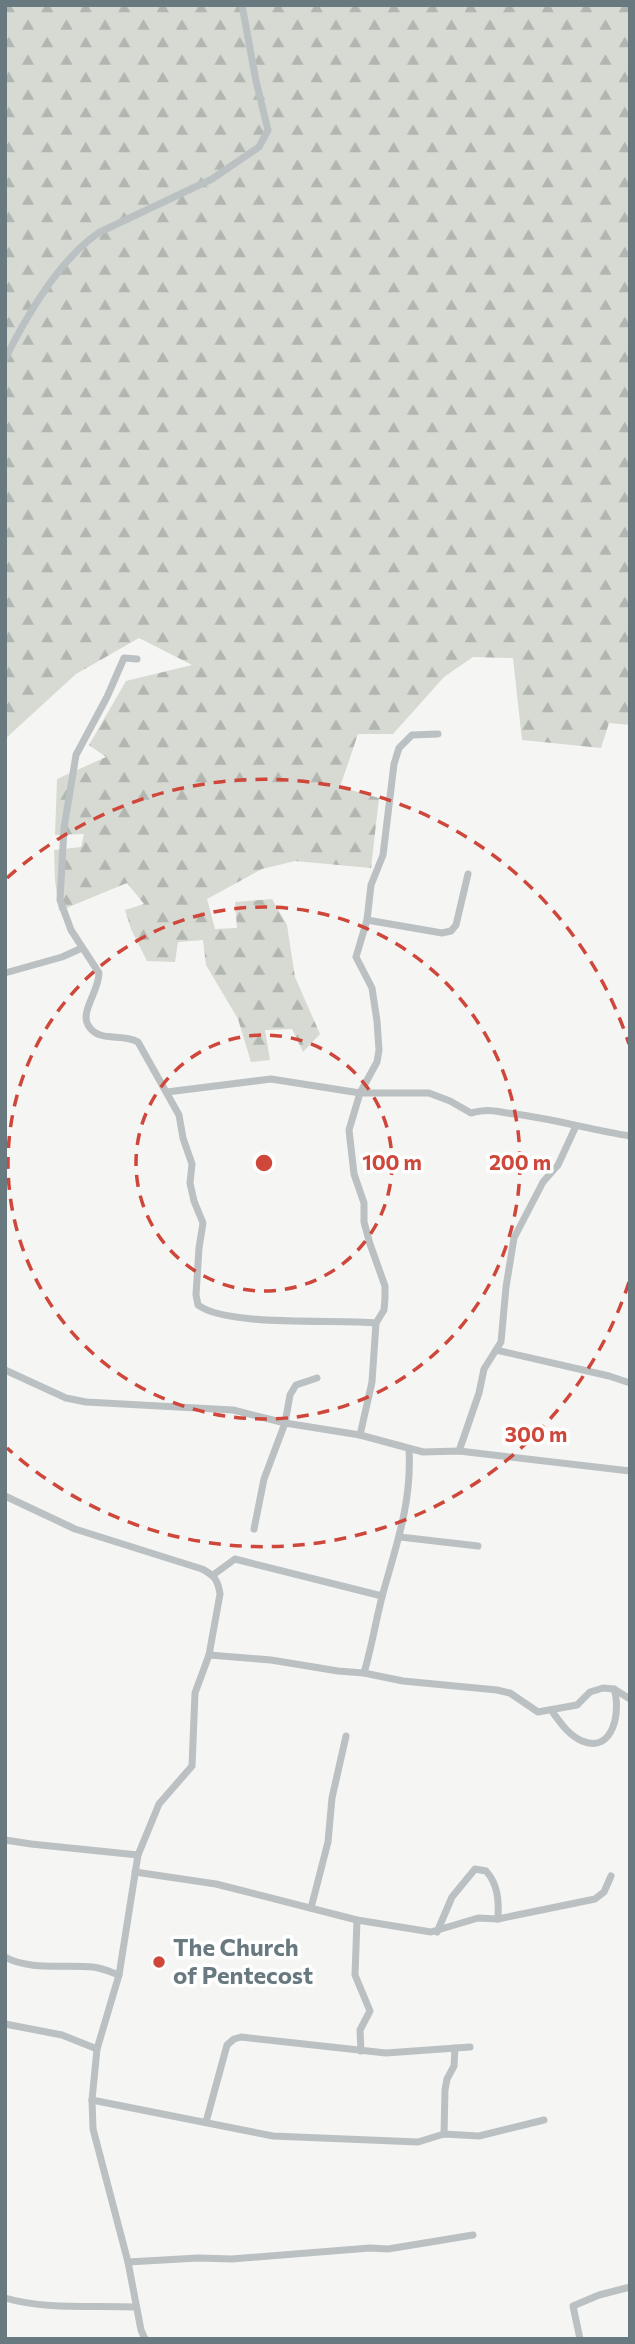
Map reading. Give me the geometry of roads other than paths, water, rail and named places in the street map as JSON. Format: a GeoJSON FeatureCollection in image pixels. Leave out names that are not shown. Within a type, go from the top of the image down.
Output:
{"type":"FeatureCollection","features":[{"type":"Feature","properties":{"kind":"street"},"geometry":{"type":"LineString","coordinates":[[5,359],[25,318],[85,242],[100,232],[212,179],[259,147],[268,130],[242,5]]}},
{"type":"Feature","properties":{"kind":"street"},"geometry":{"type":"LineString","coordinates":[[137,659],[124,659],[76,755],[64,828],[60,900],[71,930],[99,973],[96,992],[88,1005],[85,1019],[97,1035],[131,1038],[138,1042],[179,1115],[191,1164],[190,1183],[203,1223],[196,1295],[198,1306],[215,1315],[243,1319],[376,1323]]}},
{"type":"Feature","properties":{"kind":"street"},"geometry":{"type":"LineString","coordinates":[[360,1435],[372,1382],[376,1323],[384,1310],[385,1286],[364,1222],[364,1203],[354,1174],[349,1130],[360,1093],[377,1062],[379,1050],[372,988],[356,957],[367,920],[371,885],[383,855],[389,796],[399,748],[412,734],[438,734]]}},
{"type":"Feature","properties":{"kind":"street"},"geometry":{"type":"LineString","coordinates":[[367,920],[442,933],[451,932],[456,925],[468,874]]}},
{"type":"Feature","properties":{"kind":"street"},"geometry":{"type":"LineString","coordinates":[[5,973],[62,957],[82,948]]}},
{"type":"Feature","properties":{"kind":"street"},"geometry":{"type":"LineString","coordinates":[[167,1092],[271,1079],[360,1093],[429,1093],[471,1113],[488,1109],[547,1118],[630,1136]]}},
{"type":"Feature","properties":{"kind":"street"},"geometry":{"type":"LineString","coordinates":[[459,1451],[479,1393],[484,1369],[501,1342],[514,1238],[543,1182],[558,1165],[576,1126]]}},
{"type":"Feature","properties":{"kind":"street"},"geometry":{"type":"LineString","coordinates":[[496,1350],[630,1383]]}},
{"type":"Feature","properties":{"kind":"street"},"geometry":{"type":"LineString","coordinates":[[5,1370],[76,1400],[233,1410],[285,1423],[360,1435],[423,1452],[459,1451],[630,1471]]}},
{"type":"Feature","properties":{"kind":"street"},"geometry":{"type":"LineString","coordinates":[[254,1529],[264,1479],[285,1423],[293,1388],[317,1378]]}},
{"type":"Feature","properties":{"kind":"street"},"geometry":{"type":"LineString","coordinates":[[364,1673],[406,1512],[409,1449]]}},
{"type":"Feature","properties":{"kind":"street"},"geometry":{"type":"LineString","coordinates":[[5,1496],[75,1528],[202,1569],[213,1575],[220,1594],[209,1655],[195,1693],[192,1766],[159,1804],[138,1855],[119,1975],[97,2049],[92,2100],[95,2138],[145,2339]]}},
{"type":"Feature","properties":{"kind":"street"},"geometry":{"type":"LineString","coordinates":[[400,1537],[478,1546]]}},
{"type":"Feature","properties":{"kind":"street"},"geometry":{"type":"LineString","coordinates":[[213,1575],[235,1559],[382,1596]]}},
{"type":"Feature","properties":{"kind":"street"},"geometry":{"type":"LineString","coordinates":[[209,1655],[271,1660],[403,1681],[497,1690],[510,1693],[538,1712],[577,1704],[590,1692],[603,1688],[614,1689],[630,1699]]}},
{"type":"Feature","properties":{"kind":"street"},"geometry":{"type":"LineString","coordinates":[[551,1710],[576,1737],[586,1743],[602,1741],[613,1730],[616,1722],[614,1689]]}},
{"type":"Feature","properties":{"kind":"street"},"geometry":{"type":"LineString","coordinates":[[311,1908],[328,1842],[332,1798],[346,1736]]}},
{"type":"Feature","properties":{"kind":"street"},"geometry":{"type":"LineString","coordinates":[[5,1840],[138,1855]]}},
{"type":"Feature","properties":{"kind":"street"},"geometry":{"type":"LineString","coordinates":[[437,1932],[452,1897],[475,1869],[486,1871],[494,1880],[499,1902],[498,1919]]}},
{"type":"Feature","properties":{"kind":"street"},"geometry":{"type":"LineString","coordinates":[[135,1872],[216,1884],[357,1920],[437,1932],[478,1918],[498,1919],[595,1899],[604,1892],[611,1876]]}},
{"type":"Feature","properties":{"kind":"street"},"geometry":{"type":"LineString","coordinates":[[357,1920],[355,1975],[370,2011],[360,2030],[361,2051]]}},
{"type":"Feature","properties":{"kind":"street"},"geometry":{"type":"LineString","coordinates":[[5,1957],[31,1964],[96,1967],[119,1975]]}},
{"type":"Feature","properties":{"kind":"street"},"geometry":{"type":"LineString","coordinates":[[6,2025],[62,2035],[97,2049]]}},
{"type":"Feature","properties":{"kind":"street"},"geometry":{"type":"LineString","coordinates":[[206,2122],[227,2045],[234,2039],[403,2053],[470,2047]]}},
{"type":"Feature","properties":{"kind":"street"},"geometry":{"type":"LineString","coordinates":[[444,2134],[444,2090],[454,2066],[455,2048]]}},
{"type":"Feature","properties":{"kind":"street"},"geometry":{"type":"LineString","coordinates":[[92,2100],[273,2136],[296,2138],[418,2142],[444,2134],[479,2136],[544,2120]]}},
{"type":"Feature","properties":{"kind":"street"},"geometry":{"type":"LineString","coordinates":[[128,2262],[232,2259],[388,2249],[473,2235]]}},
{"type":"Feature","properties":{"kind":"street"},"geometry":{"type":"LineString","coordinates":[[580,2339],[573,2306],[599,2295],[630,2287]]}},
{"type":"Feature","properties":{"kind":"street"},"geometry":{"type":"LineString","coordinates":[[5,2298],[18,2302],[60,2305],[136,2307]]}},
{"type":"Feature","properties":{"kind":"place","name":"The Church of Pentecost"},"geometry":{"type":"Point","coordinates":[159,1962]}}]}
